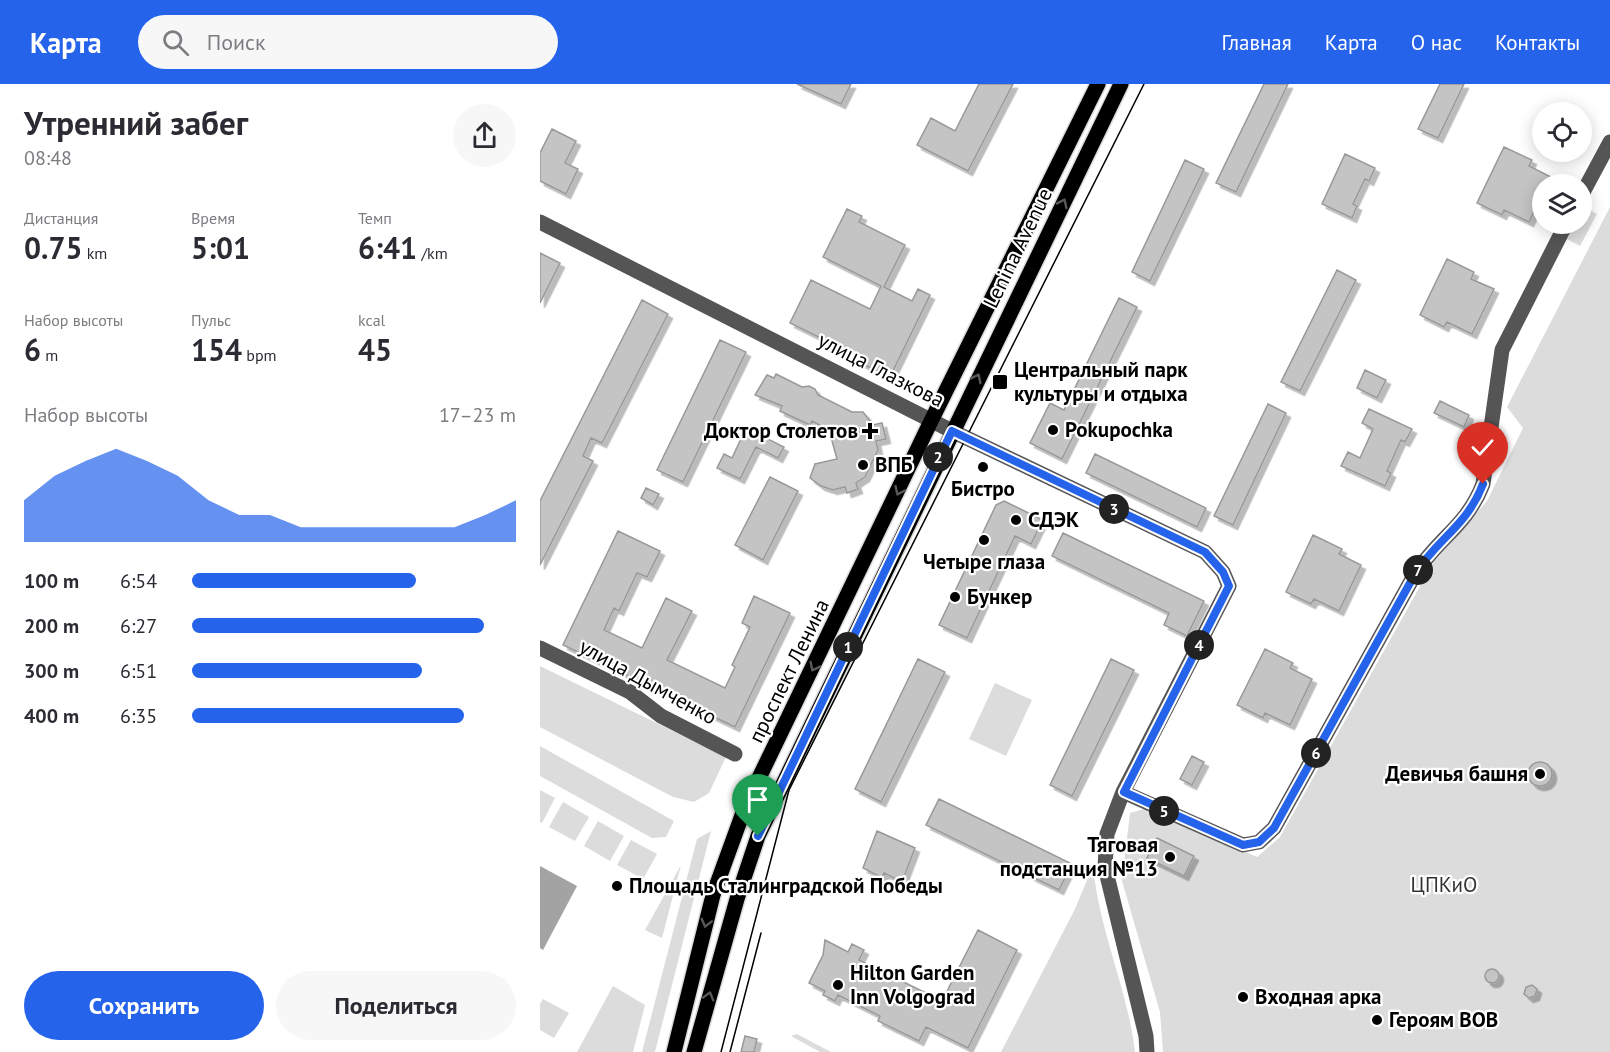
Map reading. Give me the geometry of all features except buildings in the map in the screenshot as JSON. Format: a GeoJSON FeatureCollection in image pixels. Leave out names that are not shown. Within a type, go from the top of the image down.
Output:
{"type":"FeatureCollection","features":[{"type":"Feature","properties":{"kind":"main road","name":"Lenina Avenue"},"geometry":{"type":"LineString","coordinates":[[932,419],[1098,84]]}},
{"type":"Feature","properties":{"kind":"main road","name":"Lenina Avenue"},"geometry":{"type":"LineString","coordinates":[[952,431],[1121,84]]}},
{"type":"Feature","properties":{"kind":"main road","name":"проспект Ленина"},"geometry":{"type":"LineString","coordinates":[[674,1052],[713,895],[742,815],[932,419]]}},
{"type":"Feature","properties":{"kind":"main road","name":"проспект Ленина"},"geometry":{"type":"LineString","coordinates":[[694,1052],[737,899],[758,836],[952,431]]}},
{"type":"Feature","properties":{"kind":"street"},"geometry":{"type":"LineString","coordinates":[[1592,176],[1610,142]]}},
{"type":"Feature","properties":{"kind":"street","name":"улица Глазкова"},"geometry":{"type":"LineString","coordinates":[[540,222],[952,431],[1205,552],[1223,572],[1229,586],[1124,792]]}},
{"type":"Feature","properties":{"kind":"street"},"geometry":{"type":"LineString","coordinates":[[1147,1052],[1146,1036],[1105,867],[1107,834],[1124,792],[1243,845],[1259,842],[1274,828],[1415,574],[1426,558],[1455,531],[1476,503],[1483,484],[1502,350],[1561,234]]}},
{"type":"Feature","properties":{"kind":"street","name":"улица Дымченко"},"geometry":{"type":"LineString","coordinates":[[540,648],[630,692],[661,716],[735,754]]}},
{"type":"Feature","properties":{"kind":"green space","name":"ЦПКиО"},"geometry":{"type":"Polygon","coordinates":[[[1610,207],[1610,1052],[1163,1052],[1160,1012],[1122,881],[1130,813],[1148,808],[1257,857],[1280,837],[1433,563],[1487,501],[1523,428],[1507,407],[1610,207]]]}},
{"type":"Feature","properties":{"kind":"green space"},"geometry":{"type":"Polygon","coordinates":[[[1592,211],[1597,214],[1592,223],[1592,211]]]}},
{"type":"Feature","properties":{"kind":"green space"},"geometry":{"type":"Polygon","coordinates":[[[1570,234],[1586,234],[1580,246],[1567,239],[1570,234]]]}},
{"type":"Feature","properties":{"kind":"green space"},"geometry":{"type":"Polygon","coordinates":[[[540,666],[726,757],[709,793],[694,802],[673,797],[540,727],[540,666]]]}},
{"type":"Feature","properties":{"kind":"green space"},"geometry":{"type":"Polygon","coordinates":[[[995,683],[1032,700],[1006,756],[969,739],[995,683]]]}},
{"type":"Feature","properties":{"kind":"green space"},"geometry":{"type":"Polygon","coordinates":[[[540,746],[674,821],[666,837],[652,838],[540,776],[540,746]]]}},
{"type":"Feature","properties":{"kind":"green space"},"geometry":{"type":"Polygon","coordinates":[[[540,790],[555,798],[542,823],[540,822],[540,790]]]}},
{"type":"Feature","properties":{"kind":"green space"},"geometry":{"type":"Polygon","coordinates":[[[563,802],[589,817],[575,841],[549,827],[563,802]]]}},
{"type":"Feature","properties":{"kind":"green space"},"geometry":{"type":"Polygon","coordinates":[[[598,821],[624,836],[610,861],[584,846],[598,821]]]}},
{"type":"Feature","properties":{"kind":"green space"},"geometry":{"type":"Polygon","coordinates":[[[711,831],[655,1052],[642,1052],[697,839],[711,831]]]}},
{"type":"Feature","properties":{"kind":"green space"},"geometry":{"type":"Polygon","coordinates":[[[631,840],[657,854],[643,879],[617,865],[631,840]]]}},
{"type":"Feature","properties":{"kind":"green space"},"geometry":{"type":"Polygon","coordinates":[[[681,865],[662,938],[645,930],[681,865]]]}},
{"type":"Feature","properties":{"kind":"green space"},"geometry":{"type":"Polygon","coordinates":[[[1090,873],[1094,874],[1102,919],[1127,1007],[1135,1052],[1001,1052],[1075,909],[1090,873]]]}},
{"type":"Feature","properties":{"kind":"green space"},"geometry":{"type":"Polygon","coordinates":[[[613,986],[645,1005],[633,1052],[577,1052],[613,986]]]}},
{"type":"Feature","properties":{"kind":"green space"},"geometry":{"type":"Polygon","coordinates":[[[543,999],[569,1013],[554,1038],[540,1030],[540,1004],[543,999]]]}},
{"type":"Feature","properties":{"kind":"green space"},"geometry":{"type":"Polygon","coordinates":[[[797,1034],[831,1052],[820,1052],[791,1036],[797,1034]]]}},
{"type":"Feature","properties":{"kind":"shaded area"},"geometry":{"type":"Polygon","coordinates":[[[540,866],[577,886],[543,950],[540,948],[540,866]]]}},
{"type":"Feature","properties":{"kind":"tram line"},"geometry":{"type":"LineString","coordinates":[[721,1052],[789,790],[1144,84]]}},
{"type":"Feature","properties":{"kind":"tram line"},"geometry":{"type":"LineString","coordinates":[[730,1052],[761,933]]}},
{"type":"Feature","properties":{"kind":"place","name":"Центральный парк культуры и отдыха"},"geometry":{"type":"Point","coordinates":[1000,382]}},
{"type":"Feature","properties":{"kind":"place","name":"Pokupochka"},"geometry":{"type":"Point","coordinates":[1053,430]}},
{"type":"Feature","properties":{"kind":"place","name":"Доктор Столетов"},"geometry":{"type":"Point","coordinates":[870,431]}},
{"type":"Feature","properties":{"kind":"place","name":"ВПБ"},"geometry":{"type":"Point","coordinates":[863,465]}},
{"type":"Feature","properties":{"kind":"place","name":"Бистро"},"geometry":{"type":"Point","coordinates":[983,467]}},
{"type":"Feature","properties":{"kind":"place","name":"СДЭК"},"geometry":{"type":"Point","coordinates":[1016,520]}},
{"type":"Feature","properties":{"kind":"place","name":"Четыре глаза"},"geometry":{"type":"Point","coordinates":[984,540]}},
{"type":"Feature","properties":{"kind":"place","name":"Бункер"},"geometry":{"type":"Point","coordinates":[955,597]}},
{"type":"Feature","properties":{"kind":"place","name":"Девичья башня"},"geometry":{"type":"Point","coordinates":[1540,774]}},
{"type":"Feature","properties":{"kind":"place","name":"Тяговая подстанция №13"},"geometry":{"type":"Point","coordinates":[1170,857]}},
{"type":"Feature","properties":{"kind":"place","name":"Площадь Сталинградской Победы"},"geometry":{"type":"Point","coordinates":[617,886]}},
{"type":"Feature","properties":{"kind":"place","name":"Hilton Garden Inn Volgograd"},"geometry":{"type":"Point","coordinates":[838,985]}},
{"type":"Feature","properties":{"kind":"place","name":"Входная арка"},"geometry":{"type":"Point","coordinates":[1243,997]}},
{"type":"Feature","properties":{"kind":"place","name":"Героям ВОВ"},"geometry":{"type":"Point","coordinates":[1377,1020]}},
{"type":"Feature","properties":{"kind":"route"},"geometry":{"type":"LineString","coordinates":[[758,836],[952,431],[1205,552],[1223,572],[1229,586],[1124,792],[1243,845],[1259,842],[1274,828],[1371,657],[1415,574],[1426,558],[1466,518],[1476,503],[1483,484]]}}]}
